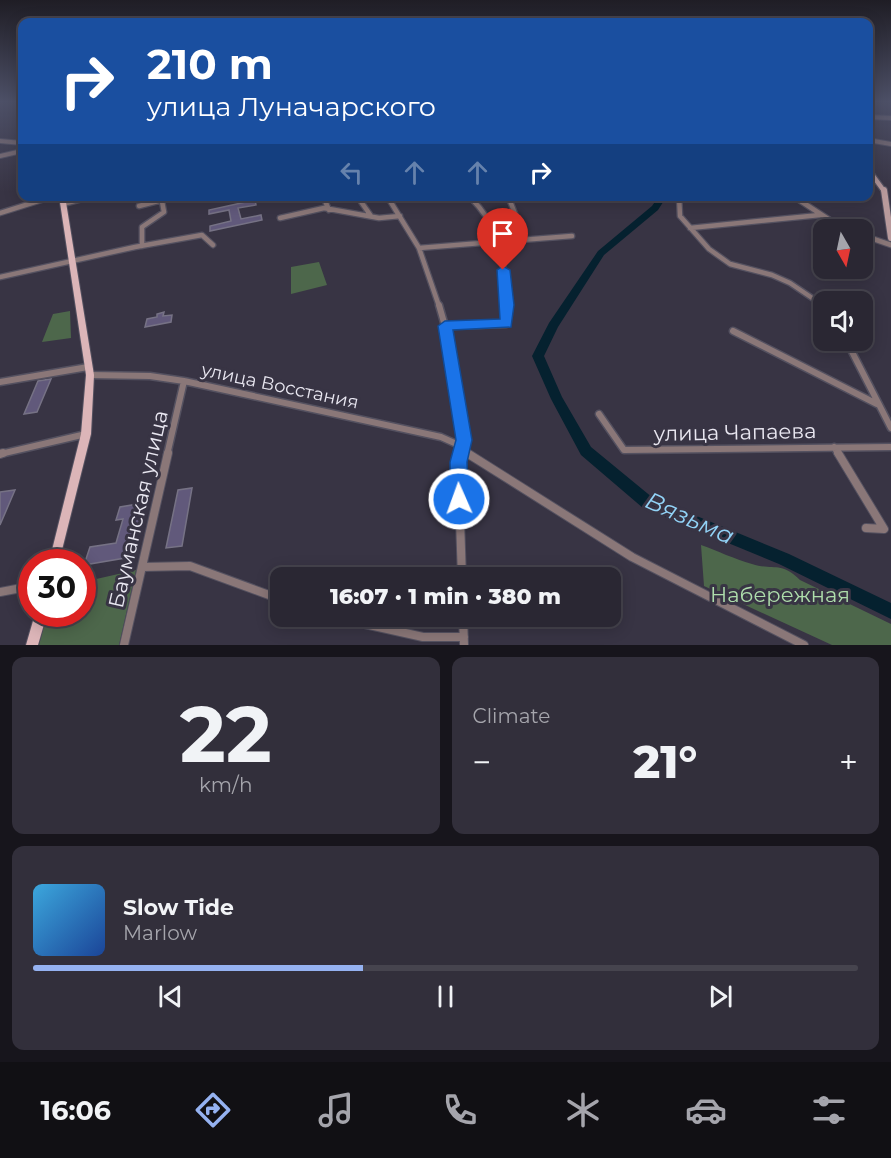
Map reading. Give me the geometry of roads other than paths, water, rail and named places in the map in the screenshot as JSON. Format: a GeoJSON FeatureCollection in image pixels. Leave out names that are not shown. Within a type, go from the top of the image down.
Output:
{"type":"FeatureCollection","features":[{"type":"Feature","properties":{"kind":"main road"},"geometry":{"type":"LineString","coordinates":[[873,174],[888,191],[891,238]]}},
{"type":"Feature","properties":{"kind":"main road"},"geometry":{"type":"LineString","coordinates":[[57,549],[86,434],[89,371],[63,201]]}},
{"type":"Feature","properties":{"kind":"main road"},"geometry":{"type":"LineString","coordinates":[[32,645],[37,627]]}},
{"type":"Feature","properties":{"kind":"street"},"geometry":{"type":"LineString","coordinates":[[0,141],[18,142]]}},
{"type":"Feature","properties":{"kind":"street"},"geometry":{"type":"LineString","coordinates":[[873,141],[891,144]]}},
{"type":"Feature","properties":{"kind":"street"},"geometry":{"type":"LineString","coordinates":[[0,156],[18,152]]}},
{"type":"Feature","properties":{"kind":"street"},"geometry":{"type":"LineString","coordinates":[[0,213],[38,201]]}},
{"type":"Feature","properties":{"kind":"street"},"geometry":{"type":"LineString","coordinates":[[140,206],[154,201]]}},
{"type":"Feature","properties":{"kind":"street"},"geometry":{"type":"LineString","coordinates":[[142,246],[141,230],[164,212],[162,201]]}},
{"type":"Feature","properties":{"kind":"street"},"geometry":{"type":"LineString","coordinates":[[325,201],[329,210]]}},
{"type":"Feature","properties":{"kind":"street"},"geometry":{"type":"LineString","coordinates":[[360,201],[371,216]]}},
{"type":"Feature","properties":{"kind":"street"},"geometry":{"type":"LineString","coordinates":[[390,201],[419,248],[443,312],[464,440],[458,462],[462,567]]}},
{"type":"Feature","properties":{"kind":"street"},"geometry":{"type":"LineString","coordinates":[[445,326],[506,324],[507,305],[501,240],[486,212],[474,201]]}},
{"type":"Feature","properties":{"kind":"street"},"geometry":{"type":"LineString","coordinates":[[511,201],[525,239]]}},
{"type":"Feature","properties":{"kind":"street"},"geometry":{"type":"LineString","coordinates":[[679,201],[680,216],[710,249],[730,264],[772,275],[790,283],[813,299]]}},
{"type":"Feature","properties":{"kind":"street"},"geometry":{"type":"LineString","coordinates":[[800,201],[827,219]]}},
{"type":"Feature","properties":{"kind":"street"},"geometry":{"type":"LineString","coordinates":[[280,218],[324,208],[371,216],[400,216]]}},
{"type":"Feature","properties":{"kind":"street"},"geometry":{"type":"LineString","coordinates":[[690,228],[820,215]]}},
{"type":"Feature","properties":{"kind":"street"},"geometry":{"type":"LineString","coordinates":[[0,277],[202,235],[213,245]]}},
{"type":"Feature","properties":{"kind":"street"},"geometry":{"type":"LineString","coordinates":[[419,248],[572,236]]}},
{"type":"Feature","properties":{"kind":"street"},"geometry":{"type":"LineString","coordinates":[[873,239],[891,245]]}},
{"type":"Feature","properties":{"kind":"street"},"geometry":{"type":"LineString","coordinates":[[733,331],[877,404]]}},
{"type":"Feature","properties":{"kind":"street"},"geometry":{"type":"LineString","coordinates":[[851,351],[891,428]]}},
{"type":"Feature","properties":{"kind":"street","name":"улица Восстания"},"geometry":{"type":"LineString","coordinates":[[0,382],[89,371],[150,376],[184,381],[430,435],[461,446]]}},
{"type":"Feature","properties":{"kind":"street","name":"Бауманская улица"},"geometry":{"type":"LineString","coordinates":[[124,645],[184,381]]}},
{"type":"Feature","properties":{"kind":"street","name":"улица Чапаева"},"geometry":{"type":"LineString","coordinates":[[599,414],[624,450],[891,447]]}},
{"type":"Feature","properties":{"kind":"street"},"geometry":{"type":"LineString","coordinates":[[0,454],[86,434]]}},
{"type":"Feature","properties":{"kind":"street"},"geometry":{"type":"LineString","coordinates":[[461,446],[470,456],[533,497],[632,557],[698,593],[804,645]]}},
{"type":"Feature","properties":{"kind":"street"},"geometry":{"type":"LineString","coordinates":[[834,447],[884,528],[866,528]]}},
{"type":"Feature","properties":{"kind":"street"},"geometry":{"type":"LineString","coordinates":[[142,567],[190,566],[270,595]]}},
{"type":"Feature","properties":{"kind":"street"},"geometry":{"type":"LineString","coordinates":[[0,592],[18,589]]}},
{"type":"Feature","properties":{"kind":"street"},"geometry":{"type":"LineString","coordinates":[[374,627],[423,637],[464,641]]}},
{"type":"Feature","properties":{"kind":"waterway","name":"Вязьма"},"geometry":{"type":"LineString","coordinates":[[660,201],[655,208],[601,253],[553,326],[538,356],[557,399],[586,451],[648,503],[784,559],[891,611]]}},
{"type":"Feature","properties":{"kind":"park label","name":"Набережная"},"geometry":{"type":"Point","coordinates":[780,594]}}]}
